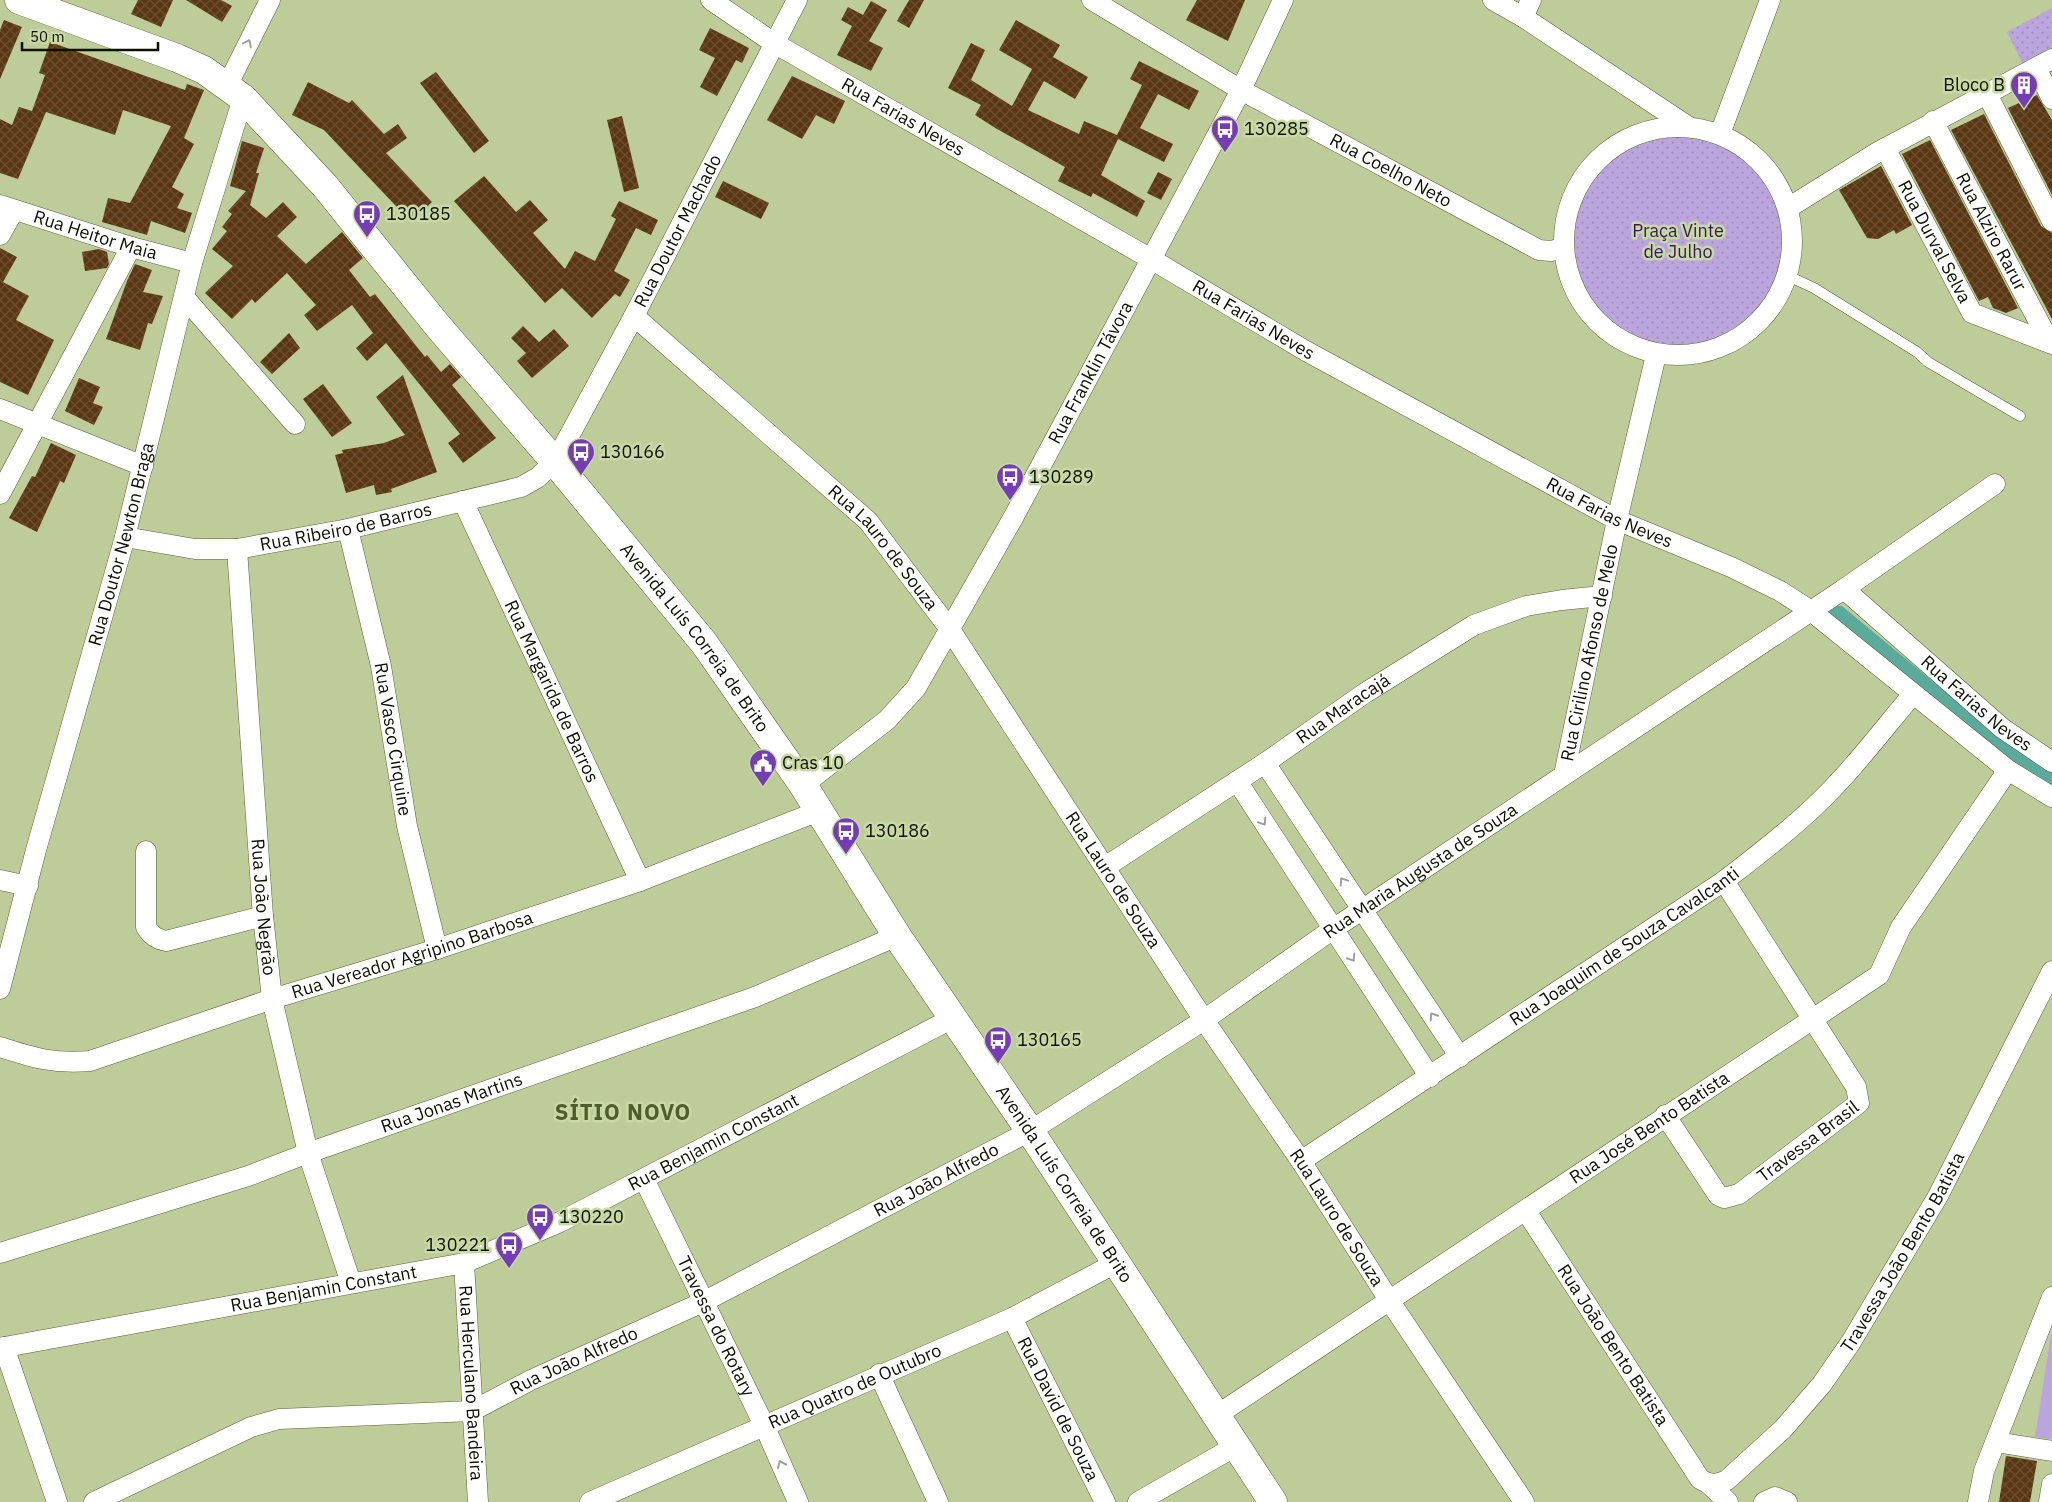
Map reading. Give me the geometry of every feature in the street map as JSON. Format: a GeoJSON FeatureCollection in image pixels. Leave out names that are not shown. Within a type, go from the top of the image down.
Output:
{"type":"FeatureCollection","features":[{"type":"Feature","properties":{"kind":"main road","name":"Avenida Luís Correia de Brito"},"geometry":{"type":"LineString","coordinates":[[18,0],[177,58],[204,70],[235,92],[325,186],[437,325],[555,462],[704,643],[803,785],[897,936],[1030,1132],[1273,1502]]}},
{"type":"Feature","properties":{"kind":"street","name":"Rua Farias Neves"},"geometry":{"type":"LineString","coordinates":[[712,0],[774,44],[1151,259],[1306,350],[1617,520],[1731,567],[1780,591],[1811,611],[2008,770],[2052,797]]}},
{"type":"Feature","properties":{"kind":"street","name":"Rua Doutor Machado"},"geometry":{"type":"LineString","coordinates":[[555,462],[634,316],[797,0]]}},
{"type":"Feature","properties":{"kind":"street","name":"Rua Coelho Neto"},"geometry":{"type":"LineString","coordinates":[[1092,0],[1241,90],[1539,250],[1551,251],[1563,248]]}},
{"type":"Feature","properties":{"kind":"street","name":"Rua Franklin Távora"},"geometry":{"type":"LineString","coordinates":[[803,785],[887,720],[903,705],[916,688],[1013,518],[1241,90],[1283,0]]}},
{"type":"Feature","properties":{"kind":"street"},"geometry":{"type":"LineString","coordinates":[[1493,0],[1527,9],[1689,127]]}},
{"type":"Feature","properties":{"kind":"street"},"geometry":{"type":"LineString","coordinates":[[1720,134],[1770,0]]}},
{"type":"Feature","properties":{"kind":"street","name":"Rua Doutor Newton Braga"},"geometry":{"type":"LineString","coordinates":[[0,989],[28,886],[38,840],[125,537],[235,92],[263,2]]}},
{"type":"Feature","properties":{"kind":"street"},"geometry":{"type":"LineString","coordinates":[[1788,208],[1885,148],[2044,64],[2052,99]]}},
{"type":"Feature","properties":{"kind":"street"},"geometry":{"type":"LineString","coordinates":[[1987,94],[2052,221]]}},
{"type":"Feature","properties":{"kind":"street","name":"Rua Alziro Rarur"},"geometry":{"type":"LineString","coordinates":[[1933,121],[2051,343]]}},
{"type":"Feature","properties":{"kind":"street"},"geometry":{"type":"LineString","coordinates":[[1666,127],[1689,127],[1720,134],[1754,155],[1775,180],[1788,208],[1792,241],[1791,262],[1780,294],[1755,326],[1725,346],[1688,356],[1656,355],[1622,343],[1592,318],[1570,284],[1563,248],[1566,212],[1575,190],[1587,171],[1607,151],[1630,137],[1666,127]]}},
{"type":"Feature","properties":{"kind":"street","name":"Rua Durval Selva"},"geometry":{"type":"LineString","coordinates":[[1885,148],[1972,313],[2051,343]]}},
{"type":"Feature","properties":{"kind":"street"},"geometry":{"type":"LineString","coordinates":[[0,235],[7,208]]}},
{"type":"Feature","properties":{"kind":"street","name":"Rua Heitor Maia"},"geometry":{"type":"LineString","coordinates":[[7,208],[131,247],[192,263]]}},
{"type":"Feature","properties":{"kind":"street"},"geometry":{"type":"LineString","coordinates":[[0,494],[131,247]]}},
{"type":"Feature","properties":{"kind":"street"},"geometry":{"type":"LineString","coordinates":[[184,297],[295,424]]}},
{"type":"Feature","properties":{"kind":"street","name":"Rua Lauro de Souza"},"geometry":{"type":"LineString","coordinates":[[634,316],[868,521],[950,628],[1204,1020],[1301,1161],[1389,1300],[1524,1502]]}},
{"type":"Feature","properties":{"kind":"street","name":"Rua Cirilino Afonso de Melo"},"geometry":{"type":"LineString","coordinates":[[1564,775],[1617,520],[1656,355]]}},
{"type":"Feature","properties":{"kind":"street"},"geometry":{"type":"LineString","coordinates":[[0,409],[38,422],[143,466]]}},
{"type":"Feature","properties":{"kind":"street","name":"Rua Ribeiro de Barros"},"geometry":{"type":"LineString","coordinates":[[125,537],[195,549],[237,549],[348,529],[521,487],[537,478],[555,462]]}},
{"type":"Feature","properties":{"kind":"street"},"geometry":{"type":"LineString","coordinates":[[1811,611],[1995,484]]}},
{"type":"Feature","properties":{"kind":"street","name":"Rua Margarida de Barros"},"geometry":{"type":"LineString","coordinates":[[463,501],[640,881]]}},
{"type":"Feature","properties":{"kind":"street","name":"Rua Vasco Cirquine"},"geometry":{"type":"LineString","coordinates":[[348,529],[381,666],[408,826],[437,949]]}},
{"type":"Feature","properties":{"kind":"street","name":"Rua João Negrão"},"geometry":{"type":"LineString","coordinates":[[237,549],[262,916],[272,999],[308,1153],[351,1283]]}},
{"type":"Feature","properties":{"kind":"street","name":"Rua Farias Neves"},"geometry":{"type":"LineString","coordinates":[[1844,589],[2002,728],[2052,762]]}},
{"type":"Feature","properties":{"kind":"street","name":"Rua Maracajá"},"geometry":{"type":"LineString","coordinates":[[1105,867],[1265,763],[1365,693],[1474,625],[1526,606],[1602,596]]}},
{"type":"Feature","properties":{"kind":"street","name":"Rua Maria Augusta de Souza"},"geometry":{"type":"LineString","coordinates":[[1030,1132],[1204,1020],[1333,929],[1811,611]]}},
{"type":"Feature","properties":{"kind":"street","name":"Rua Joaquim de Souza Cavalcanti"},"geometry":{"type":"LineString","coordinates":[[1301,1161],[1724,881],[1788,831],[1816,805],[1913,694]]}},
{"type":"Feature","properties":{"kind":"street"},"geometry":{"type":"LineString","coordinates":[[1265,763],[1460,1057]]}},
{"type":"Feature","properties":{"kind":"street","name":"Rua José Bento Batista"},"geometry":{"type":"LineString","coordinates":[[1217,1415],[1526,1211],[1665,1115],[1879,975],[1901,927],[2008,770]]}},
{"type":"Feature","properties":{"kind":"street"},"geometry":{"type":"LineString","coordinates":[[1236,781],[1430,1076]]}},
{"type":"Feature","properties":{"kind":"street","name":"Rua Vereador Agripino Barbosa"},"geometry":{"type":"LineString","coordinates":[[0,1047],[42,1060],[66,1063],[90,1061],[272,999],[437,949],[640,881],[819,811]]}},
{"type":"Feature","properties":{"kind":"street"},"geometry":{"type":"LineString","coordinates":[[146,851],[146,927],[158,939],[166,941],[262,916]]}},
{"type":"Feature","properties":{"kind":"street"},"geometry":{"type":"LineString","coordinates":[[0,880],[28,886]]}},
{"type":"Feature","properties":{"kind":"street","name":"Travessa Brasil"},"geometry":{"type":"LineString","coordinates":[[1665,1115],[1718,1195],[1724,1198],[1739,1194],[1859,1103],[1856,1087],[1724,881]]}},
{"type":"Feature","properties":{"kind":"street","name":"Rua Jonas Martins"},"geometry":{"type":"LineString","coordinates":[[0,1253],[248,1176],[308,1153],[755,997],[897,936]]}},
{"type":"Feature","properties":{"kind":"street","name":"Travessa João Bento Batista"},"geometry":{"type":"LineString","coordinates":[[1705,1482],[1719,1484],[1727,1480],[1783,1429],[1822,1384],[1851,1342],[1938,1196],[2052,971]]}},
{"type":"Feature","properties":{"kind":"street","name":"Rua Benjamin Constant"},"geometry":{"type":"LineString","coordinates":[[2,1348],[464,1262],[560,1222],[952,1018]]}},
{"type":"Feature","properties":{"kind":"street","name":"Rua João Alfredo"},"geometry":{"type":"LineString","coordinates":[[94,1502],[251,1427],[279,1419],[472,1411],[531,1380],[703,1302],[1030,1132]]}},
{"type":"Feature","properties":{"kind":"street","name":"Travessa do Rotary"},"geometry":{"type":"LineString","coordinates":[[644,1179],[764,1425],[798,1502]]}},
{"type":"Feature","properties":{"kind":"street","name":"Rua João Bento Batista"},"geometry":{"type":"LineString","coordinates":[[1526,1211],[1705,1482],[1728,1502]]}},
{"type":"Feature","properties":{"kind":"street","name":"Rua Herculano Bandeira"},"geometry":{"type":"LineString","coordinates":[[464,1262],[478,1502]]}},
{"type":"Feature","properties":{"kind":"street","name":"Rua Quatro de Outubro"},"geometry":{"type":"LineString","coordinates":[[590,1502],[879,1374],[1012,1318],[1116,1263]]}},
{"type":"Feature","properties":{"kind":"street"},"geometry":{"type":"LineString","coordinates":[[1978,1502],[1984,1471],[2052,1298]]}},
{"type":"Feature","properties":{"kind":"street","name":"Rua David de Souza"},"geometry":{"type":"LineString","coordinates":[[1012,1318],[1104,1502]]}},
{"type":"Feature","properties":{"kind":"street"},"geometry":{"type":"LineString","coordinates":[[2,1348],[57,1502]]}},
{"type":"Feature","properties":{"kind":"street"},"geometry":{"type":"LineString","coordinates":[[879,1374],[938,1502]]}},
{"type":"Feature","properties":{"kind":"street"},"geometry":{"type":"LineString","coordinates":[[1996,1442],[2052,1451]]}},
{"type":"Feature","properties":{"kind":"street"},"geometry":{"type":"LineString","coordinates":[[1138,1502],[1236,1446]]}},
{"type":"Feature","properties":{"kind":"street"},"geometry":{"type":"LineString","coordinates":[[2049,1502],[2052,1484]]}},
{"type":"Feature","properties":{"kind":"street"},"geometry":{"type":"LineString","coordinates":[[1764,1502],[1775,1497],[1787,1502]]}},
{"type":"Feature","properties":{"kind":"lane"},"geometry":{"type":"LineString","coordinates":[[1786,275],[1814,288],[1917,352],[1928,362],[2020,416]]}},
{"type":"Feature","properties":{"kind":"green space"},"geometry":{"type":"Polygon","coordinates":[[[2052,8],[2052,49],[2023,64],[2007,32],[2052,8]]]}},
{"type":"Feature","properties":{"kind":"green space","name":"Praça Vinte de Julho"},"geometry":{"type":"Polygon","coordinates":[[[1667,127],[1689,127],[1711,131],[1732,140],[1751,152],[1767,168],[1779,187],[1788,208],[1792,241],[1788,274],[1784,285],[1767,314],[1751,330],[1732,342],[1711,351],[1689,355],[1667,355],[1645,351],[1624,342],[1605,330],[1589,314],[1577,295],[1568,274],[1564,252],[1564,230],[1568,208],[1577,187],[1589,168],[1605,152],[1624,140],[1645,131],[1667,127]]]}},
{"type":"Feature","properties":{"kind":"green space"},"geometry":{"type":"Polygon","coordinates":[[[2052,1334],[2052,1439],[2035,1437],[2052,1334]]]}},
{"type":"Feature","properties":{"kind":"building"},"geometry":{"type":"Polygon","coordinates":[[[138,0],[173,0],[161,27],[131,14],[138,0]]]}},
{"type":"Feature","properties":{"kind":"building"},"geometry":{"type":"Polygon","coordinates":[[[186,0],[221,0],[232,6],[222,22],[186,0]]]}},
{"type":"Feature","properties":{"kind":"building"},"geometry":{"type":"Polygon","coordinates":[[[909,0],[924,0],[909,28],[897,21],[909,0]]]}},
{"type":"Feature","properties":{"kind":"building"},"geometry":{"type":"Polygon","coordinates":[[[1197,0],[1245,0],[1228,41],[1186,20],[1197,0]]]}},
{"type":"Feature","properties":{"kind":"building"},"geometry":{"type":"Polygon","coordinates":[[[871,1],[887,10],[869,41],[883,48],[871,71],[837,55],[852,26],[841,20],[848,7],[863,15],[871,1]]]}},
{"type":"Feature","properties":{"kind":"building"},"geometry":{"type":"Polygon","coordinates":[[[4,20],[22,27],[0,79],[0,30],[4,20]]]}},
{"type":"Feature","properties":{"kind":"building"},"geometry":{"type":"Polygon","coordinates":[[[1016,20],[1060,45],[1053,57],[1088,77],[1075,99],[1044,81],[1028,110],[1079,134],[1084,121],[1117,135],[1142,85],[1130,79],[1139,61],[1199,91],[1189,110],[1158,94],[1140,128],[1173,144],[1164,162],[1118,139],[1101,175],[1145,201],[1137,217],[1093,193],[1091,197],[1058,181],[1065,167],[975,115],[981,105],[948,88],[971,43],[985,50],[971,80],[1012,106],[1032,69],[999,50],[1016,20]]]}},
{"type":"Feature","properties":{"kind":"building"},"geometry":{"type":"Polygon","coordinates":[[[710,28],[749,48],[742,63],[736,60],[717,96],[700,87],[715,58],[699,50],[710,28]]]}},
{"type":"Feature","properties":{"kind":"building"},"geometry":{"type":"Polygon","coordinates":[[[50,42],[185,90],[187,84],[204,90],[184,138],[194,144],[172,187],[184,194],[177,208],[192,213],[185,233],[151,221],[147,235],[102,222],[108,198],[130,203],[171,126],[123,110],[115,135],[46,112],[18,179],[0,173],[0,119],[12,125],[19,107],[32,111],[45,75],[39,73],[50,42]]]}},
{"type":"Feature","properties":{"kind":"building"},"geometry":{"type":"Polygon","coordinates":[[[436,72],[489,141],[474,153],[420,83],[436,72]]]}},
{"type":"Feature","properties":{"kind":"building"},"geometry":{"type":"Polygon","coordinates":[[[792,76],[845,101],[834,124],[816,115],[802,139],[767,120],[792,76]]]}},
{"type":"Feature","properties":{"kind":"building"},"geometry":{"type":"Polygon","coordinates":[[[308,82],[349,103],[352,100],[384,134],[398,124],[407,138],[386,153],[432,202],[411,222],[324,130],[292,115],[308,82]]]}},
{"type":"Feature","properties":{"kind":"building"},"geometry":{"type":"Polygon","coordinates":[[[2037,95],[2052,120],[2052,195],[2008,108],[2037,95]]]}},
{"type":"Feature","properties":{"kind":"building"},"geometry":{"type":"Polygon","coordinates":[[[1984,114],[2041,226],[2052,233],[2052,319],[1951,130],[1984,114]]]}},
{"type":"Feature","properties":{"kind":"building"},"geometry":{"type":"Polygon","coordinates":[[[622,116],[639,188],[624,192],[607,120],[622,116]]]}},
{"type":"Feature","properties":{"kind":"building"},"geometry":{"type":"Polygon","coordinates":[[[1930,140],[2018,308],[2006,313],[1993,308],[1988,297],[1979,301],[1902,154],[1930,140]]]}},
{"type":"Feature","properties":{"kind":"building"},"geometry":{"type":"Polygon","coordinates":[[[242,141],[264,148],[256,173],[259,173],[250,205],[266,218],[283,202],[297,217],[277,236],[306,264],[342,232],[363,258],[349,270],[370,297],[375,294],[425,357],[427,355],[441,372],[450,364],[461,377],[452,385],[496,438],[463,463],[448,443],[460,434],[386,343],[367,361],[356,348],[373,333],[352,305],[317,331],[304,315],[316,305],[287,273],[255,303],[252,299],[232,319],[205,293],[233,266],[212,249],[227,231],[222,227],[232,214],[228,211],[246,191],[230,186],[242,141]]]}},
{"type":"Feature","properties":{"kind":"building"},"geometry":{"type":"Polygon","coordinates":[[[1881,166],[1912,225],[1896,234],[1894,230],[1878,239],[1867,238],[1839,190],[1881,166]]]}},
{"type":"Feature","properties":{"kind":"building"},"geometry":{"type":"Polygon","coordinates":[[[1158,172],[1172,179],[1161,200],[1147,193],[1158,172]]]}},
{"type":"Feature","properties":{"kind":"building"},"geometry":{"type":"Polygon","coordinates":[[[484,176],[516,212],[530,200],[548,220],[533,233],[565,269],[575,251],[595,261],[616,219],[611,216],[619,201],[658,220],[651,235],[636,228],[614,271],[630,280],[620,297],[615,294],[592,318],[562,288],[545,303],[454,201],[484,176]]]}},
{"type":"Feature","properties":{"kind":"building"},"geometry":{"type":"Polygon","coordinates":[[[723,181],[769,203],[761,219],[715,197],[723,181]]]}},
{"type":"Feature","properties":{"kind":"building"},"geometry":{"type":"Polygon","coordinates":[[[0,248],[17,257],[3,282],[29,296],[16,320],[54,340],[28,395],[0,382],[0,248]]]}},
{"type":"Feature","properties":{"kind":"building"},"geometry":{"type":"Polygon","coordinates":[[[99,249],[107,252],[109,264],[107,268],[85,271],[82,252],[99,249]]]}},
{"type":"Feature","properties":{"kind":"building"},"geometry":{"type":"Polygon","coordinates":[[[135,264],[152,270],[143,292],[163,296],[152,324],[148,323],[140,350],[106,339],[135,264]]]}},
{"type":"Feature","properties":{"kind":"building"},"geometry":{"type":"Polygon","coordinates":[[[523,326],[539,342],[554,329],[569,346],[532,378],[517,361],[526,353],[511,338],[523,326]]]}},
{"type":"Feature","properties":{"kind":"building"},"geometry":{"type":"Polygon","coordinates":[[[289,333],[300,348],[272,374],[260,362],[289,333]]]}},
{"type":"Feature","properties":{"kind":"building"},"geometry":{"type":"Polygon","coordinates":[[[403,375],[437,472],[391,489],[392,492],[376,495],[374,485],[346,493],[335,455],[343,453],[342,450],[384,443],[405,435],[376,397],[403,375]]]}},
{"type":"Feature","properties":{"kind":"building"},"geometry":{"type":"Polygon","coordinates":[[[79,378],[100,387],[93,403],[103,407],[94,425],[65,411],[79,378]]]}},
{"type":"Feature","properties":{"kind":"building"},"geometry":{"type":"Polygon","coordinates":[[[323,384],[352,423],[332,437],[303,399],[323,384]]]}},
{"type":"Feature","properties":{"kind":"building"},"geometry":{"type":"Polygon","coordinates":[[[51,443],[76,455],[64,483],[60,481],[37,532],[9,518],[32,476],[35,477],[51,443]]]}},
{"type":"Feature","properties":{"kind":"building"},"geometry":{"type":"Polygon","coordinates":[[[2006,1456],[2037,1461],[2030,1502],[1999,1502],[2006,1456]]]}},
{"type":"Feature","properties":{"kind":"waterway"},"geometry":{"type":"LineString","coordinates":[[1838,615],[2007,755],[2052,781]]}},
{"type":"Feature","properties":{"kind":"place","name":"Bloco B"},"geometry":{"type":"Point","coordinates":[2024,109]}},
{"type":"Feature","properties":{"kind":"place","name":"130285"},"geometry":{"type":"Point","coordinates":[1225,153]}},
{"type":"Feature","properties":{"kind":"place","name":"130185"},"geometry":{"type":"Point","coordinates":[367,238]}},
{"type":"Feature","properties":{"kind":"place","name":"130166"},"geometry":{"type":"Point","coordinates":[581,476]}},
{"type":"Feature","properties":{"kind":"place","name":"130289"},"geometry":{"type":"Point","coordinates":[1010,501]}},
{"type":"Feature","properties":{"kind":"place","name":"Cras 10"},"geometry":{"type":"Point","coordinates":[763,787]}},
{"type":"Feature","properties":{"kind":"place","name":"130186"},"geometry":{"type":"Point","coordinates":[846,855]}},
{"type":"Feature","properties":{"kind":"place","name":"130165"},"geometry":{"type":"Point","coordinates":[998,1064]}},
{"type":"Feature","properties":{"kind":"place","name":"130220"},"geometry":{"type":"Point","coordinates":[540,1241]}},
{"type":"Feature","properties":{"kind":"place","name":"130221"},"geometry":{"type":"Point","coordinates":[509,1269]}},
{"type":"Feature","properties":{"kind":"district","name":"SÍTIO NOVO"},"geometry":{"type":"Point","coordinates":[623,1112]}}]}
